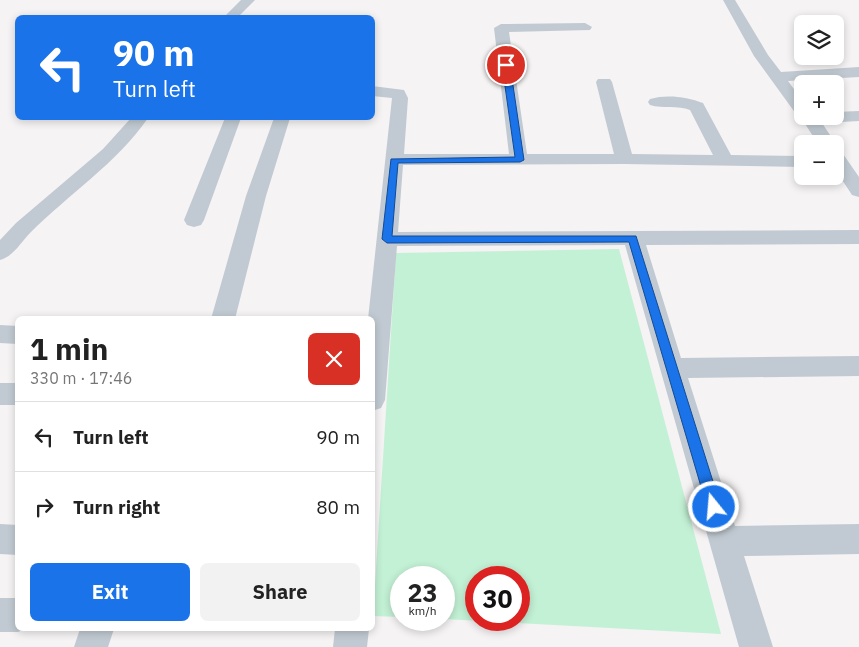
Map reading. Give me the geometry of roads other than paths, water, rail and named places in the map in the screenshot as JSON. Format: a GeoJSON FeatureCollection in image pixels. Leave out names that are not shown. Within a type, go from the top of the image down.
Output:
{"type":"FeatureCollection","features":[{"type":"Feature","properties":{"kind":"street"},"geometry":{"type":"LineString","coordinates":[[232,15],[249,0]]}},
{"type":"Feature","properties":{"kind":"street"},"geometry":{"type":"LineString","coordinates":[[729,0],[761,56],[794,99]]}},
{"type":"Feature","properties":{"kind":"street"},"geometry":{"type":"LineString","coordinates":[[520,160],[501,28],[585,27]]}},
{"type":"Feature","properties":{"kind":"street"},"geometry":{"type":"LineString","coordinates":[[777,77],[859,72]]}},
{"type":"Feature","properties":{"kind":"street"},"geometry":{"type":"LineString","coordinates":[[604,82],[624,159]]}},
{"type":"Feature","properties":{"kind":"street"},"geometry":{"type":"LineString","coordinates":[[375,91],[398,93],[400,98],[375,368]]}},
{"type":"Feature","properties":{"kind":"street"},"geometry":{"type":"LineString","coordinates":[[656,102],[687,103],[697,108],[725,161]]}},
{"type":"Feature","properties":{"kind":"street"},"geometry":{"type":"LineString","coordinates":[[844,116],[859,116]]}},
{"type":"Feature","properties":{"kind":"street"},"geometry":{"type":"LineString","coordinates":[[0,253],[23,228],[109,153],[138,120]]}},
{"type":"Feature","properties":{"kind":"street"},"geometry":{"type":"LineString","coordinates":[[194,220],[232,120]]}},
{"type":"Feature","properties":{"kind":"street"},"geometry":{"type":"LineString","coordinates":[[224,316],[256,196],[281,120]]}},
{"type":"Feature","properties":{"kind":"street"},"geometry":{"type":"LineString","coordinates":[[394,160],[624,159],[794,162]]}},
{"type":"Feature","properties":{"kind":"street"},"geometry":{"type":"LineString","coordinates":[[844,161],[859,163]]}},
{"type":"Feature","properties":{"kind":"street"},"geometry":{"type":"LineString","coordinates":[[844,170],[859,191]]}},
{"type":"Feature","properties":{"kind":"street"},"geometry":{"type":"LineString","coordinates":[[0,228],[23,228]]}},
{"type":"Feature","properties":{"kind":"street"},"geometry":{"type":"LineString","coordinates":[[387,239],[859,237]]}},
{"type":"Feature","properties":{"kind":"street"},"geometry":{"type":"LineString","coordinates":[[633,238],[756,647]]}},
{"type":"Feature","properties":{"kind":"street"},"geometry":{"type":"LineString","coordinates":[[0,334],[15,335]]}},
{"type":"Feature","properties":{"kind":"street"},"geometry":{"type":"LineString","coordinates":[[671,368],[859,366]]}},
{"type":"Feature","properties":{"kind":"street"},"geometry":{"type":"LineString","coordinates":[[0,394],[15,394]]}},
{"type":"Feature","properties":{"kind":"street"},"geometry":{"type":"LineString","coordinates":[[0,539],[15,540]]}},
{"type":"Feature","properties":{"kind":"street"},"geometry":{"type":"LineString","coordinates":[[725,541],[859,539]]}},
{"type":"Feature","properties":{"kind":"street"},"geometry":{"type":"LineString","coordinates":[[0,615],[15,615]]}},
{"type":"Feature","properties":{"kind":"street"},"geometry":{"type":"LineString","coordinates":[[91,647],[95,631]]}},
{"type":"Feature","properties":{"kind":"street"},"geometry":{"type":"LineString","coordinates":[[350,647],[352,631]]}}]}
